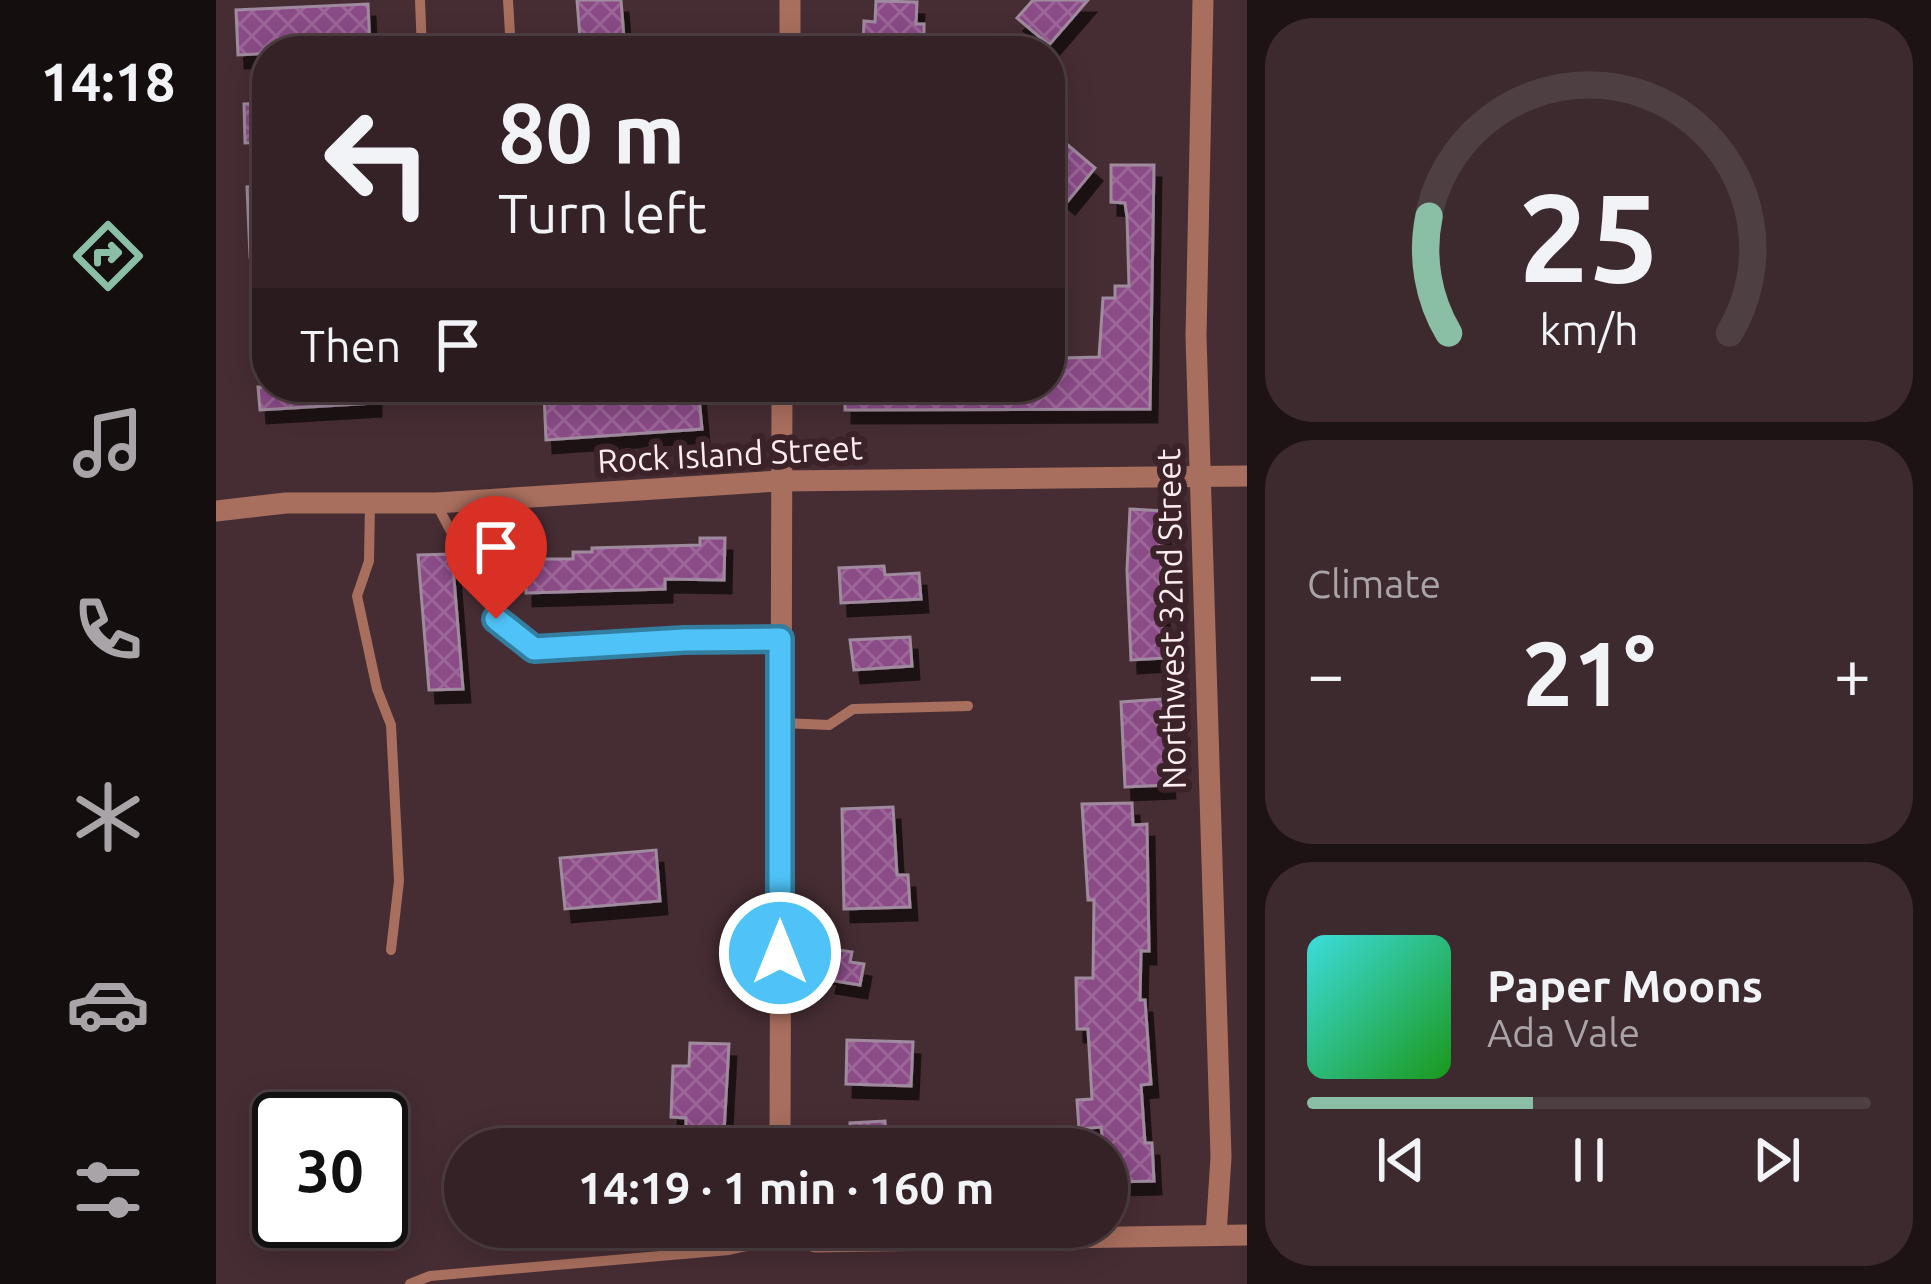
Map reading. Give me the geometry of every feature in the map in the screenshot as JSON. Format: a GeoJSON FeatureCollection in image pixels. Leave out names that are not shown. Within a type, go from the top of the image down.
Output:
{"type":"FeatureCollection","features":[{"type":"Feature","properties":{"kind":"street"},"geometry":{"type":"LineString","coordinates":[[790,0],[790,36]]}},
{"type":"Feature","properties":{"kind":"street","name":"Northwest 32nd Street"},"geometry":{"type":"LineString","coordinates":[[1203,0],[1196,336],[1221,1157],[1216,1235]]}},
{"type":"Feature","properties":{"kind":"street"},"geometry":{"type":"LineString","coordinates":[[780,1128],[782,402]]}},
{"type":"Feature","properties":{"kind":"street","name":"Rock Island Street"},"geometry":{"type":"LineString","coordinates":[[216,511],[286,503],[436,503],[779,481],[1247,476]]}},
{"type":"Feature","properties":{"kind":"street"},"geometry":{"type":"LineString","coordinates":[[1128,1237],[1247,1235]]}},
{"type":"Feature","properties":{"kind":"lane"},"geometry":{"type":"LineString","coordinates":[[420,0],[421,36]]}},
{"type":"Feature","properties":{"kind":"lane"},"geometry":{"type":"LineString","coordinates":[[508,0],[510,36]]}},
{"type":"Feature","properties":{"kind":"lane"},"geometry":{"type":"LineString","coordinates":[[370,503],[369,561],[357,596],[377,689],[391,725],[399,881],[392,950]]}},
{"type":"Feature","properties":{"kind":"lane"},"geometry":{"type":"LineString","coordinates":[[436,503],[496,619],[534,649],[780,639]]}},
{"type":"Feature","properties":{"kind":"lane"},"geometry":{"type":"LineString","coordinates":[[779,723],[829,724],[853,709],[968,706]]}},
{"type":"Feature","properties":{"kind":"lane"},"geometry":{"type":"LineString","coordinates":[[410,1284],[430,1276],[736,1248]]}},
{"type":"Feature","properties":{"kind":"building"},"geometry":{"type":"Polygon","coordinates":[[[577,0],[621,0],[624,36],[580,36],[577,0]]]}},
{"type":"Feature","properties":{"kind":"building"},"geometry":{"type":"Polygon","coordinates":[[[1033,0],[1088,0],[1057,36],[1038,36],[1017,18],[1033,0]]]}},
{"type":"Feature","properties":{"kind":"building"},"geometry":{"type":"Polygon","coordinates":[[[876,1],[917,2],[916,24],[924,24],[924,36],[863,36],[864,21],[875,22],[876,1]]]}},
{"type":"Feature","properties":{"kind":"building"},"geometry":{"type":"Polygon","coordinates":[[[368,4],[369,36],[252,36],[252,54],[238,55],[236,10],[368,4]]]}},
{"type":"Feature","properties":{"kind":"building"},"geometry":{"type":"Polygon","coordinates":[[[244,104],[252,104],[252,143],[245,143],[244,104]]]}},
{"type":"Feature","properties":{"kind":"building"},"geometry":{"type":"Polygon","coordinates":[[[1065,143],[1095,168],[1068,201],[1065,198],[1065,143]]]}},
{"type":"Feature","properties":{"kind":"building"},"geometry":{"type":"Polygon","coordinates":[[[1111,165],[1154,165],[1150,409],[845,410],[845,402],[1065,402],[1065,358],[1099,357],[1103,298],[1115,298],[1115,286],[1129,286],[1125,203],[1111,202],[1111,165]]]}},
{"type":"Feature","properties":{"kind":"building"},"geometry":{"type":"Polygon","coordinates":[[[247,187],[252,187],[252,257],[250,257],[247,187]]]}},
{"type":"Feature","properties":{"kind":"building"},"geometry":{"type":"Polygon","coordinates":[[[259,402],[374,402],[374,403],[260,410],[259,402]]]}},
{"type":"Feature","properties":{"kind":"building"},"geometry":{"type":"Polygon","coordinates":[[[544,402],[699,402],[702,429],[546,440],[544,402]]]}},
{"type":"Feature","properties":{"kind":"building"},"geometry":{"type":"Polygon","coordinates":[[[1130,509],[1164,511],[1164,658],[1131,660],[1130,509]]]}},
{"type":"Feature","properties":{"kind":"building"},"geometry":{"type":"Polygon","coordinates":[[[700,538],[725,538],[724,580],[665,579],[665,589],[526,593],[526,559],[573,559],[573,552],[592,552],[592,548],[700,545],[700,538]]]}},
{"type":"Feature","properties":{"kind":"building"},"geometry":{"type":"Polygon","coordinates":[[[452,554],[463,689],[429,690],[418,555],[452,554]]]}},
{"type":"Feature","properties":{"kind":"building"},"geometry":{"type":"Polygon","coordinates":[[[884,566],[885,575],[919,573],[921,599],[841,603],[839,568],[884,566]]]}},
{"type":"Feature","properties":{"kind":"building"},"geometry":{"type":"Polygon","coordinates":[[[910,637],[912,666],[854,670],[850,640],[910,637]]]}},
{"type":"Feature","properties":{"kind":"building"},"geometry":{"type":"Polygon","coordinates":[[[1162,699],[1168,785],[1125,787],[1121,702],[1162,699]]]}},
{"type":"Feature","properties":{"kind":"building"},"geometry":{"type":"Polygon","coordinates":[[[1132,803],[1133,825],[1147,824],[1149,951],[1141,951],[1140,1000],[1145,1000],[1151,1084],[1141,1085],[1145,1143],[1152,1143],[1154,1181],[1128,1182],[1128,1128],[1079,1128],[1077,1100],[1092,1099],[1088,1029],[1077,1029],[1076,978],[1093,978],[1094,900],[1088,900],[1082,804],[1132,803]]]}},
{"type":"Feature","properties":{"kind":"building"},"geometry":{"type":"Polygon","coordinates":[[[893,807],[897,875],[908,875],[910,907],[844,909],[842,809],[893,807]]]}},
{"type":"Feature","properties":{"kind":"building"},"geometry":{"type":"Polygon","coordinates":[[[656,850],[660,901],[565,909],[560,858],[656,850]]]}},
{"type":"Feature","properties":{"kind":"building"},"geometry":{"type":"Polygon","coordinates":[[[819,947],[852,952],[850,962],[864,964],[860,985],[829,980],[831,971],[816,969],[819,947]]]}},
{"type":"Feature","properties":{"kind":"building"},"geometry":{"type":"Polygon","coordinates":[[[847,1040],[913,1042],[911,1086],[846,1084],[847,1040]]]}},
{"type":"Feature","properties":{"kind":"building"},"geometry":{"type":"Polygon","coordinates":[[[690,1043],[729,1044],[724,1128],[686,1128],[686,1118],[671,1117],[673,1066],[689,1066],[690,1043]]]}},
{"type":"Feature","properties":{"kind":"building"},"geometry":{"type":"Polygon","coordinates":[[[885,1121],[886,1128],[850,1128],[850,1123],[885,1121]]]}},
{"type":"Feature","properties":{"kind":"route"},"geometry":{"type":"LineString","coordinates":[[496,619],[534,649],[780,639],[780,953]]}}]}
